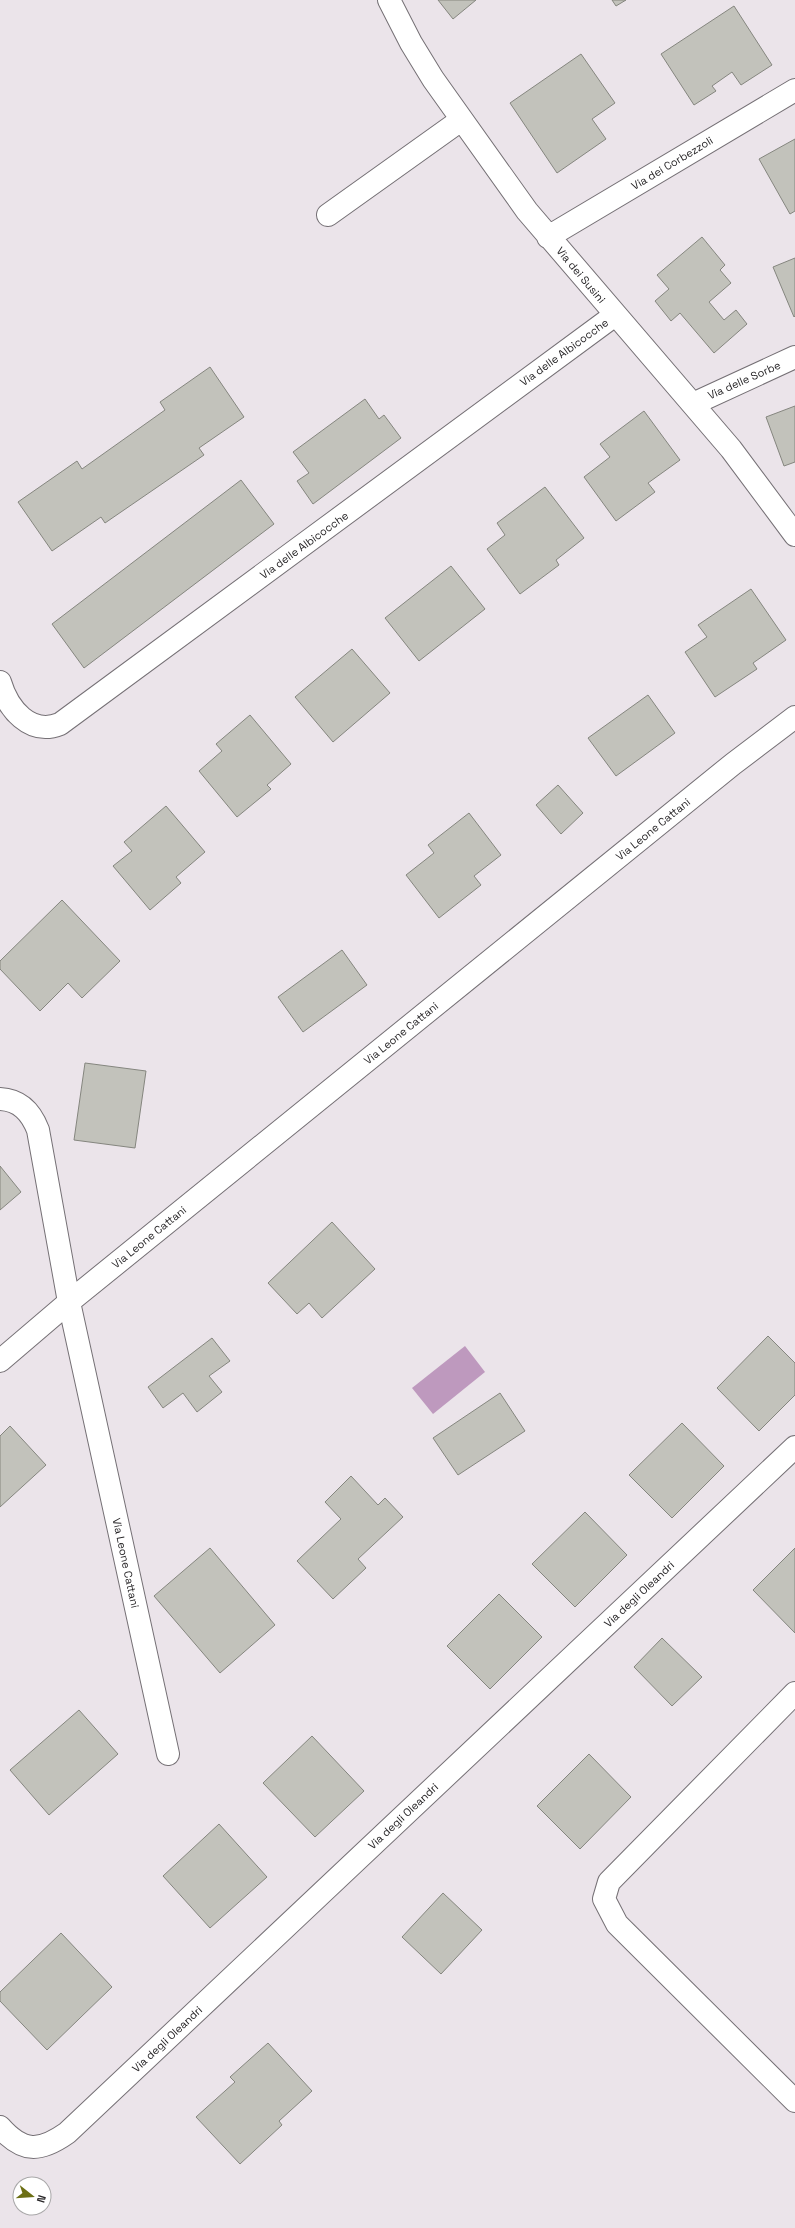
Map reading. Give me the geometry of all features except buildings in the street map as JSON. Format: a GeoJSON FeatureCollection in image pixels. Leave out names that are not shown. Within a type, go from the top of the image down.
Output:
{"type":"FeatureCollection","features":[{"type":"Feature","properties":{"kind":"street","name":"Via dei Susini"},"geometry":{"type":"LineString","coordinates":[[390,0],[418,55],[461,120],[506,183],[548,236],[731,449],[795,535]]}},
{"type":"Feature","properties":{"kind":"street","name":"Via dei Corbezzoli"},"geometry":{"type":"LineString","coordinates":[[548,236],[795,90]]}},
{"type":"Feature","properties":{"kind":"street"},"geometry":{"type":"LineString","coordinates":[[328,215],[461,120]]}},
{"type":"Feature","properties":{"kind":"street","name":"Via delle Albicocche"},"geometry":{"type":"LineString","coordinates":[[0,682],[10,706],[29,723],[50,728],[60,724],[615,315]]}},
{"type":"Feature","properties":{"kind":"street","name":"Via delle Sorbe"},"geometry":{"type":"LineString","coordinates":[[692,404],[795,357]]}},
{"type":"Feature","properties":{"kind":"street","name":"Via Leone Cattani"},"geometry":{"type":"LineString","coordinates":[[0,1361],[69,1302],[733,764],[795,717]]}},
{"type":"Feature","properties":{"kind":"street","name":"Via Leone Cattani"},"geometry":{"type":"LineString","coordinates":[[733,764],[760,748],[795,734]]}},
{"type":"Feature","properties":{"kind":"street","name":"Via Leone Cattani"},"geometry":{"type":"LineString","coordinates":[[0,1099],[12,1100],[21,1104],[34,1120],[38,1130],[69,1302],[168,1754]]}},
{"type":"Feature","properties":{"kind":"street","name":"Via degli Oleandri"},"geometry":{"type":"LineString","coordinates":[[0,2127],[14,2141],[28,2147],[40,2147],[49,2144],[67,2133],[795,1447]]}},
{"type":"Feature","properties":{"kind":"street"},"geometry":{"type":"LineString","coordinates":[[795,1693],[609,1882],[604,1899],[617,1924],[795,2101]]}},
{"type":"Feature","properties":{"kind":"shaded area"},"geometry":{"type":"Polygon","coordinates":[[[465,1346],[485,1372],[433,1414],[412,1388],[465,1346]]]}}]}
